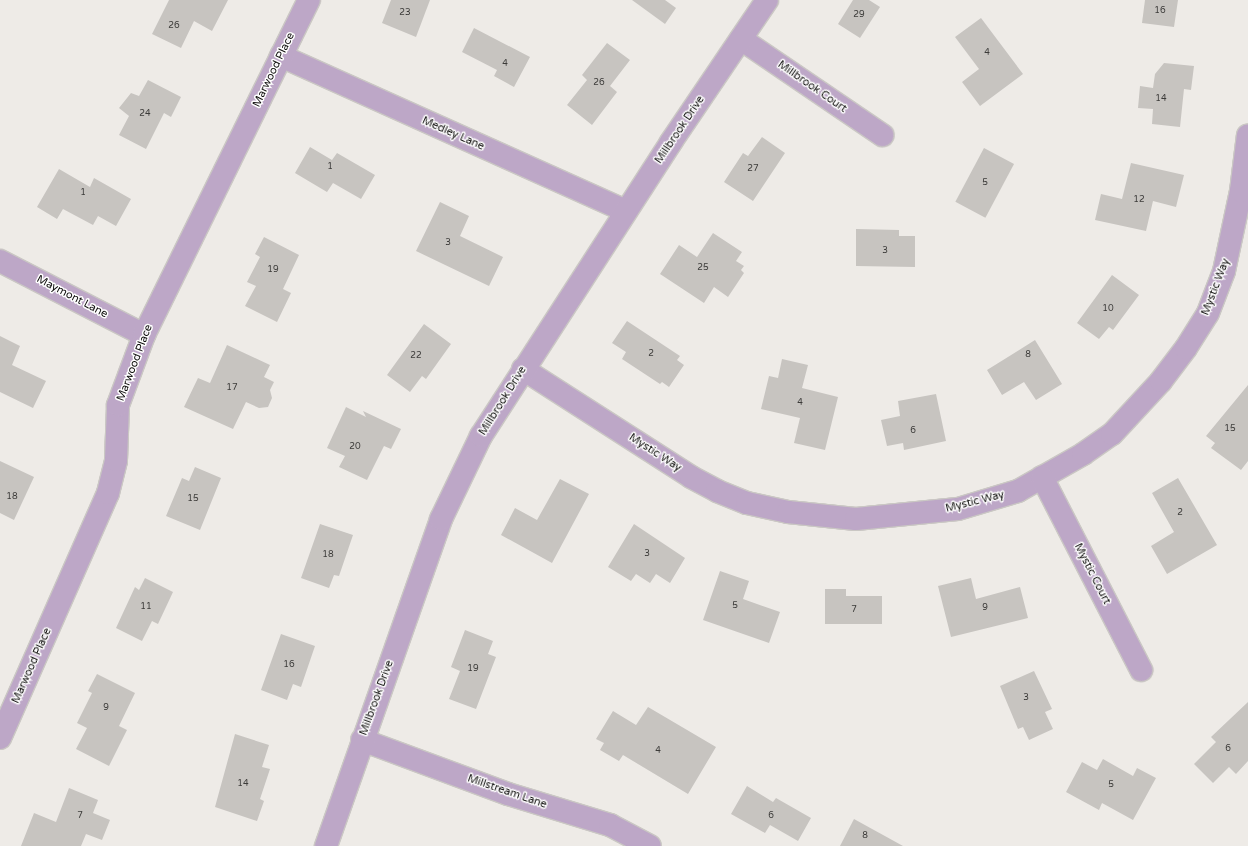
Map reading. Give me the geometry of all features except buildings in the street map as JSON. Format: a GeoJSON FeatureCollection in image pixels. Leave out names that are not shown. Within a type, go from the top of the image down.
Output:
{"type":"FeatureCollection","features":[{"type":"Feature","properties":{"kind":"street","name":"Marwood Place"},"geometry":{"type":"LineString","coordinates":[[0,738],[108,493],[116,460],[118,405],[144,335],[309,0]]}},
{"type":"Feature","properties":{"kind":"street","name":"Millbrook Drive"},"geometry":{"type":"LineString","coordinates":[[326,846],[362,740],[441,519],[481,436],[626,211],[767,0]]}},
{"type":"Feature","properties":{"kind":"street","name":"Millbrook Court"},"geometry":{"type":"LineString","coordinates":[[741,39],[882,136]]}},
{"type":"Feature","properties":{"kind":"street","name":"Medley Lane"},"geometry":{"type":"LineString","coordinates":[[281,56],[626,211]]}},
{"type":"Feature","properties":{"kind":"street","name":"Mystic Way"},"geometry":{"type":"LineString","coordinates":[[523,369],[717,491],[747,503],[788,512],[856,519],[958,509],[1018,491],[1083,454],[1112,434],[1161,381],[1208,313],[1224,271],[1234,232],[1248,135]]}},
{"type":"Feature","properties":{"kind":"street","name":"Maymont Lane"},"geometry":{"type":"LineString","coordinates":[[0,261],[144,335]]}},
{"type":"Feature","properties":{"kind":"street","name":"Mystic Court"},"geometry":{"type":"LineString","coordinates":[[1042,477],[1141,670]]}},
{"type":"Feature","properties":{"kind":"street","name":"Millstream Lane"},"geometry":{"type":"LineString","coordinates":[[362,740],[508,794],[610,825],[650,846]]}}]}
